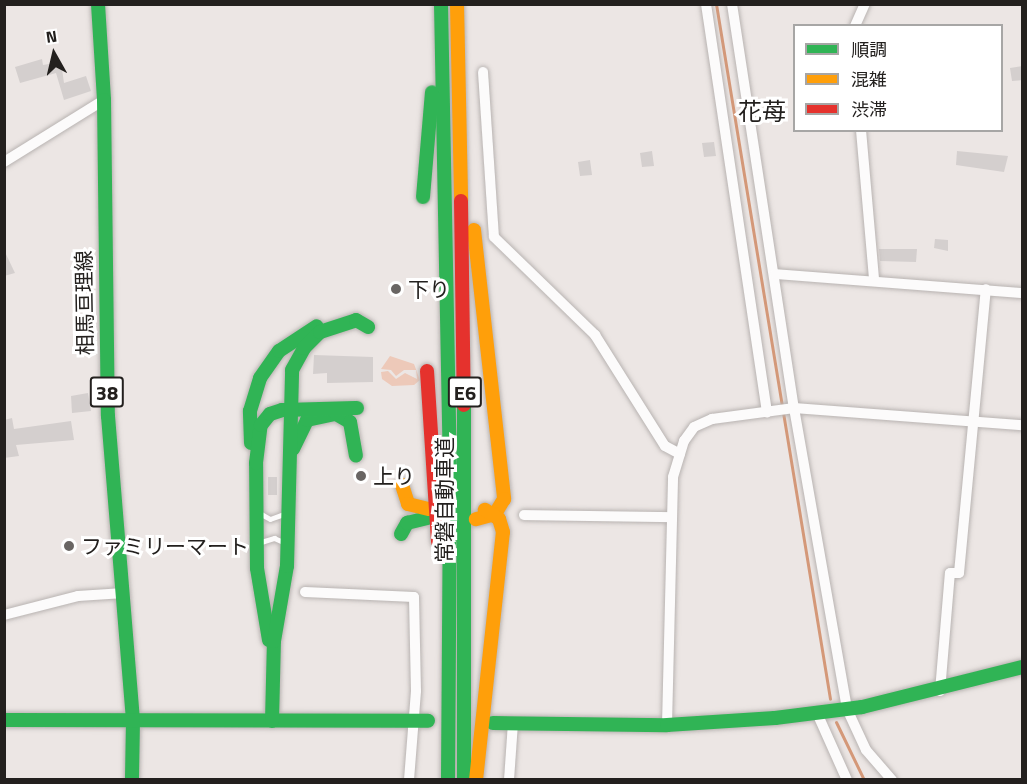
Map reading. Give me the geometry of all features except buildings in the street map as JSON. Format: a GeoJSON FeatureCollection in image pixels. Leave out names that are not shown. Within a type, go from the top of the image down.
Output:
{"type":"FeatureCollection","features":[{"type":"Feature","properties":{"kind":"main road","name":"相馬亘理線"},"geometry":{"type":"LineString","coordinates":[[98,4],[104,100],[108,424],[133,720],[132,780]]}},
{"type":"Feature","properties":{"kind":"main road"},"geometry":{"type":"LineString","coordinates":[[423,197],[429,141],[433,4]]}},
{"type":"Feature","properties":{"kind":"main road","name":"常磐自動車道"},"geometry":{"type":"LineString","coordinates":[[441,4],[448,298],[448,780]]}},
{"type":"Feature","properties":{"kind":"main road","name":"常磐自動車道"},"geometry":{"type":"LineString","coordinates":[[457,4],[466,470],[464,780]]}},
{"type":"Feature","properties":{"kind":"main road"},"geometry":{"type":"LineString","coordinates":[[458,39],[477,260],[501,449],[504,499],[495,514]]}},
{"type":"Feature","properties":{"kind":"main road"},"geometry":{"type":"LineString","coordinates":[[256,463],[250,443],[250,411],[269,364],[307,330],[365,311]]}},
{"type":"Feature","properties":{"kind":"main road"},"geometry":{"type":"LineString","coordinates":[[272,721],[274,641],[287,550],[289,409],[292,370],[311,339],[340,323],[361,321],[368,327]]}},
{"type":"Feature","properties":{"kind":"main road"},"geometry":{"type":"LineString","coordinates":[[428,371],[449,712]]}},
{"type":"Feature","properties":{"kind":"main road"},"geometry":{"type":"LineString","coordinates":[[272,721],[269,640],[257,549],[256,463],[263,422],[274,412],[289,409],[357,408]]}},
{"type":"Feature","properties":{"kind":"main road"},"geometry":{"type":"LineString","coordinates":[[289,466],[300,428],[315,415],[336,414],[348,419],[356,455]]}},
{"type":"Feature","properties":{"kind":"main road"},"geometry":{"type":"LineString","coordinates":[[401,534],[407,523],[428,514],[408,504],[402,485]]}},
{"type":"Feature","properties":{"kind":"main road"},"geometry":{"type":"LineString","coordinates":[[476,514],[495,514]]}},
{"type":"Feature","properties":{"kind":"main road"},"geometry":{"type":"LineString","coordinates":[[476,780],[502,560],[503,532],[495,514]]}},
{"type":"Feature","properties":{"kind":"main road"},"geometry":{"type":"LineString","coordinates":[[493,723],[667,725],[817,713],[940,691],[1023,667]]}},
{"type":"Feature","properties":{"kind":"main road"},"geometry":{"type":"LineString","coordinates":[[4,720],[428,721]]}},
{"type":"Feature","properties":{"kind":"street"},"geometry":{"type":"LineString","coordinates":[[706,4],[767,412]]}},
{"type":"Feature","properties":{"kind":"street"},"geometry":{"type":"LineString","coordinates":[[732,4],[794,408],[847,709],[866,750],[892,780]]}},
{"type":"Feature","properties":{"kind":"street"},"geometry":{"type":"LineString","coordinates":[[856,24],[865,4]]}},
{"type":"Feature","properties":{"kind":"street"},"geometry":{"type":"LineString","coordinates":[[483,72],[494,237],[595,334],[664,446],[680,454]]}},
{"type":"Feature","properties":{"kind":"street"},"geometry":{"type":"LineString","coordinates":[[4,162],[104,100]]}},
{"type":"Feature","properties":{"kind":"street"},"geometry":{"type":"LineString","coordinates":[[861,132],[874,279]]}},
{"type":"Feature","properties":{"kind":"street"},"geometry":{"type":"LineString","coordinates":[[775,274],[874,279],[1023,293]]}},
{"type":"Feature","properties":{"kind":"street"},"geometry":{"type":"LineString","coordinates":[[940,691],[950,573],[959,573],[986,289]]}},
{"type":"Feature","properties":{"kind":"street"},"geometry":{"type":"LineString","coordinates":[[667,725],[674,477],[680,454],[694,427],[712,419],[794,408],[1023,425]]}},
{"type":"Feature","properties":{"kind":"street"},"geometry":{"type":"LineString","coordinates":[[524,515],[672,517]]}},
{"type":"Feature","properties":{"kind":"street"},"geometry":{"type":"LineString","coordinates":[[304,592],[414,597],[416,691],[411,722],[409,780]]}},
{"type":"Feature","properties":{"kind":"street"},"geometry":{"type":"LineString","coordinates":[[4,615],[78,596],[124,594]]}},
{"type":"Feature","properties":{"kind":"street"},"geometry":{"type":"LineString","coordinates":[[817,713],[847,780]]}},
{"type":"Feature","properties":{"kind":"street"},"geometry":{"type":"LineString","coordinates":[[509,780],[513,723]]}},
{"type":"Feature","properties":{"kind":"lane"},"geometry":{"type":"LineString","coordinates":[[257,507],[270,519],[284,516],[288,508]]}},
{"type":"Feature","properties":{"kind":"lane"},"geometry":{"type":"LineString","coordinates":[[257,549],[262,541],[274,538],[281,540],[287,550]]}},
{"type":"Feature","properties":{"kind":"shaded area"},"geometry":{"type":"Polygon","coordinates":[[[390,356],[414,364],[420,380],[414,385],[392,386],[382,379],[381,372],[388,371],[396,379],[405,373],[417,379],[416,370],[404,370],[396,376],[391,370],[381,369],[390,356]]]}},
{"type":"Feature","properties":{"kind":"waterway"},"geometry":{"type":"LineString","coordinates":[[716,4],[830,699]]}},
{"type":"Feature","properties":{"kind":"waterway"},"geometry":{"type":"LineString","coordinates":[[836,722],[864,780]]}},
{"type":"Feature","properties":{"kind":"traffic: fast"},"geometry":{"type":"LineString","coordinates":[[98,4],[104,100],[108,416],[133,720],[132,780]]}},
{"type":"Feature","properties":{"kind":"traffic: fast"},"geometry":{"type":"LineString","coordinates":[[441,4],[450,492],[448,780]]}},
{"type":"Feature","properties":{"kind":"traffic: fast"},"geometry":{"type":"LineString","coordinates":[[423,197],[432,92]]}},
{"type":"Feature","properties":{"kind":"traffic: fast"},"geometry":{"type":"LineString","coordinates":[[272,721],[274,641],[287,566],[292,370],[304,348],[320,332],[356,320],[368,327]]}},
{"type":"Feature","properties":{"kind":"traffic: fast"},"geometry":{"type":"LineString","coordinates":[[251,443],[250,411],[260,378],[279,351],[317,326]]}},
{"type":"Feature","properties":{"kind":"traffic: fast"},"geometry":{"type":"LineString","coordinates":[[464,405],[464,780]]}},
{"type":"Feature","properties":{"kind":"traffic: fast"},"geometry":{"type":"LineString","coordinates":[[269,640],[257,568],[256,463],[261,425],[270,414],[282,410],[357,408]]}},
{"type":"Feature","properties":{"kind":"traffic: fast"},"geometry":{"type":"LineString","coordinates":[[293,449],[307,420],[336,414],[350,422],[356,455]]}},
{"type":"Feature","properties":{"kind":"traffic: fast"},"geometry":{"type":"LineString","coordinates":[[401,534],[407,523],[427,518]]}},
{"type":"Feature","properties":{"kind":"traffic: fast"},"geometry":{"type":"LineString","coordinates":[[493,723],[667,725],[775,718],[862,707],[1022,667]]}},
{"type":"Feature","properties":{"kind":"traffic: fast"},"geometry":{"type":"LineString","coordinates":[[4,720],[428,721]]}},
{"type":"Feature","properties":{"kind":"traffic: slow"},"geometry":{"type":"LineString","coordinates":[[457,4],[461,201]]}},
{"type":"Feature","properties":{"kind":"traffic: slow"},"geometry":{"type":"LineString","coordinates":[[474,230],[504,499],[495,514],[476,519]]}},
{"type":"Feature","properties":{"kind":"traffic: slow"},"geometry":{"type":"LineString","coordinates":[[402,485],[408,504],[428,509]]}},
{"type":"Feature","properties":{"kind":"traffic: slow"},"geometry":{"type":"LineString","coordinates":[[476,780],[503,532],[499,519],[485,510]]}},
{"type":"Feature","properties":{"kind":"traffic: jam"},"geometry":{"type":"LineString","coordinates":[[461,201],[464,405]]}},
{"type":"Feature","properties":{"kind":"traffic: jam"},"geometry":{"type":"LineString","coordinates":[[427,371],[438,542]]}},
{"type":"Feature","properties":{"kind":"place","name":"下り"},"geometry":{"type":"Point","coordinates":[396,289]}},
{"type":"Feature","properties":{"kind":"place","name":"上り"},"geometry":{"type":"Point","coordinates":[361,476]}},
{"type":"Feature","properties":{"kind":"place","name":"ファミリーマート"},"geometry":{"type":"Point","coordinates":[69,546]}},
{"type":"Feature","properties":{"kind":"district","name":"花苺"},"geometry":{"type":"Point","coordinates":[762,112]}}]}
